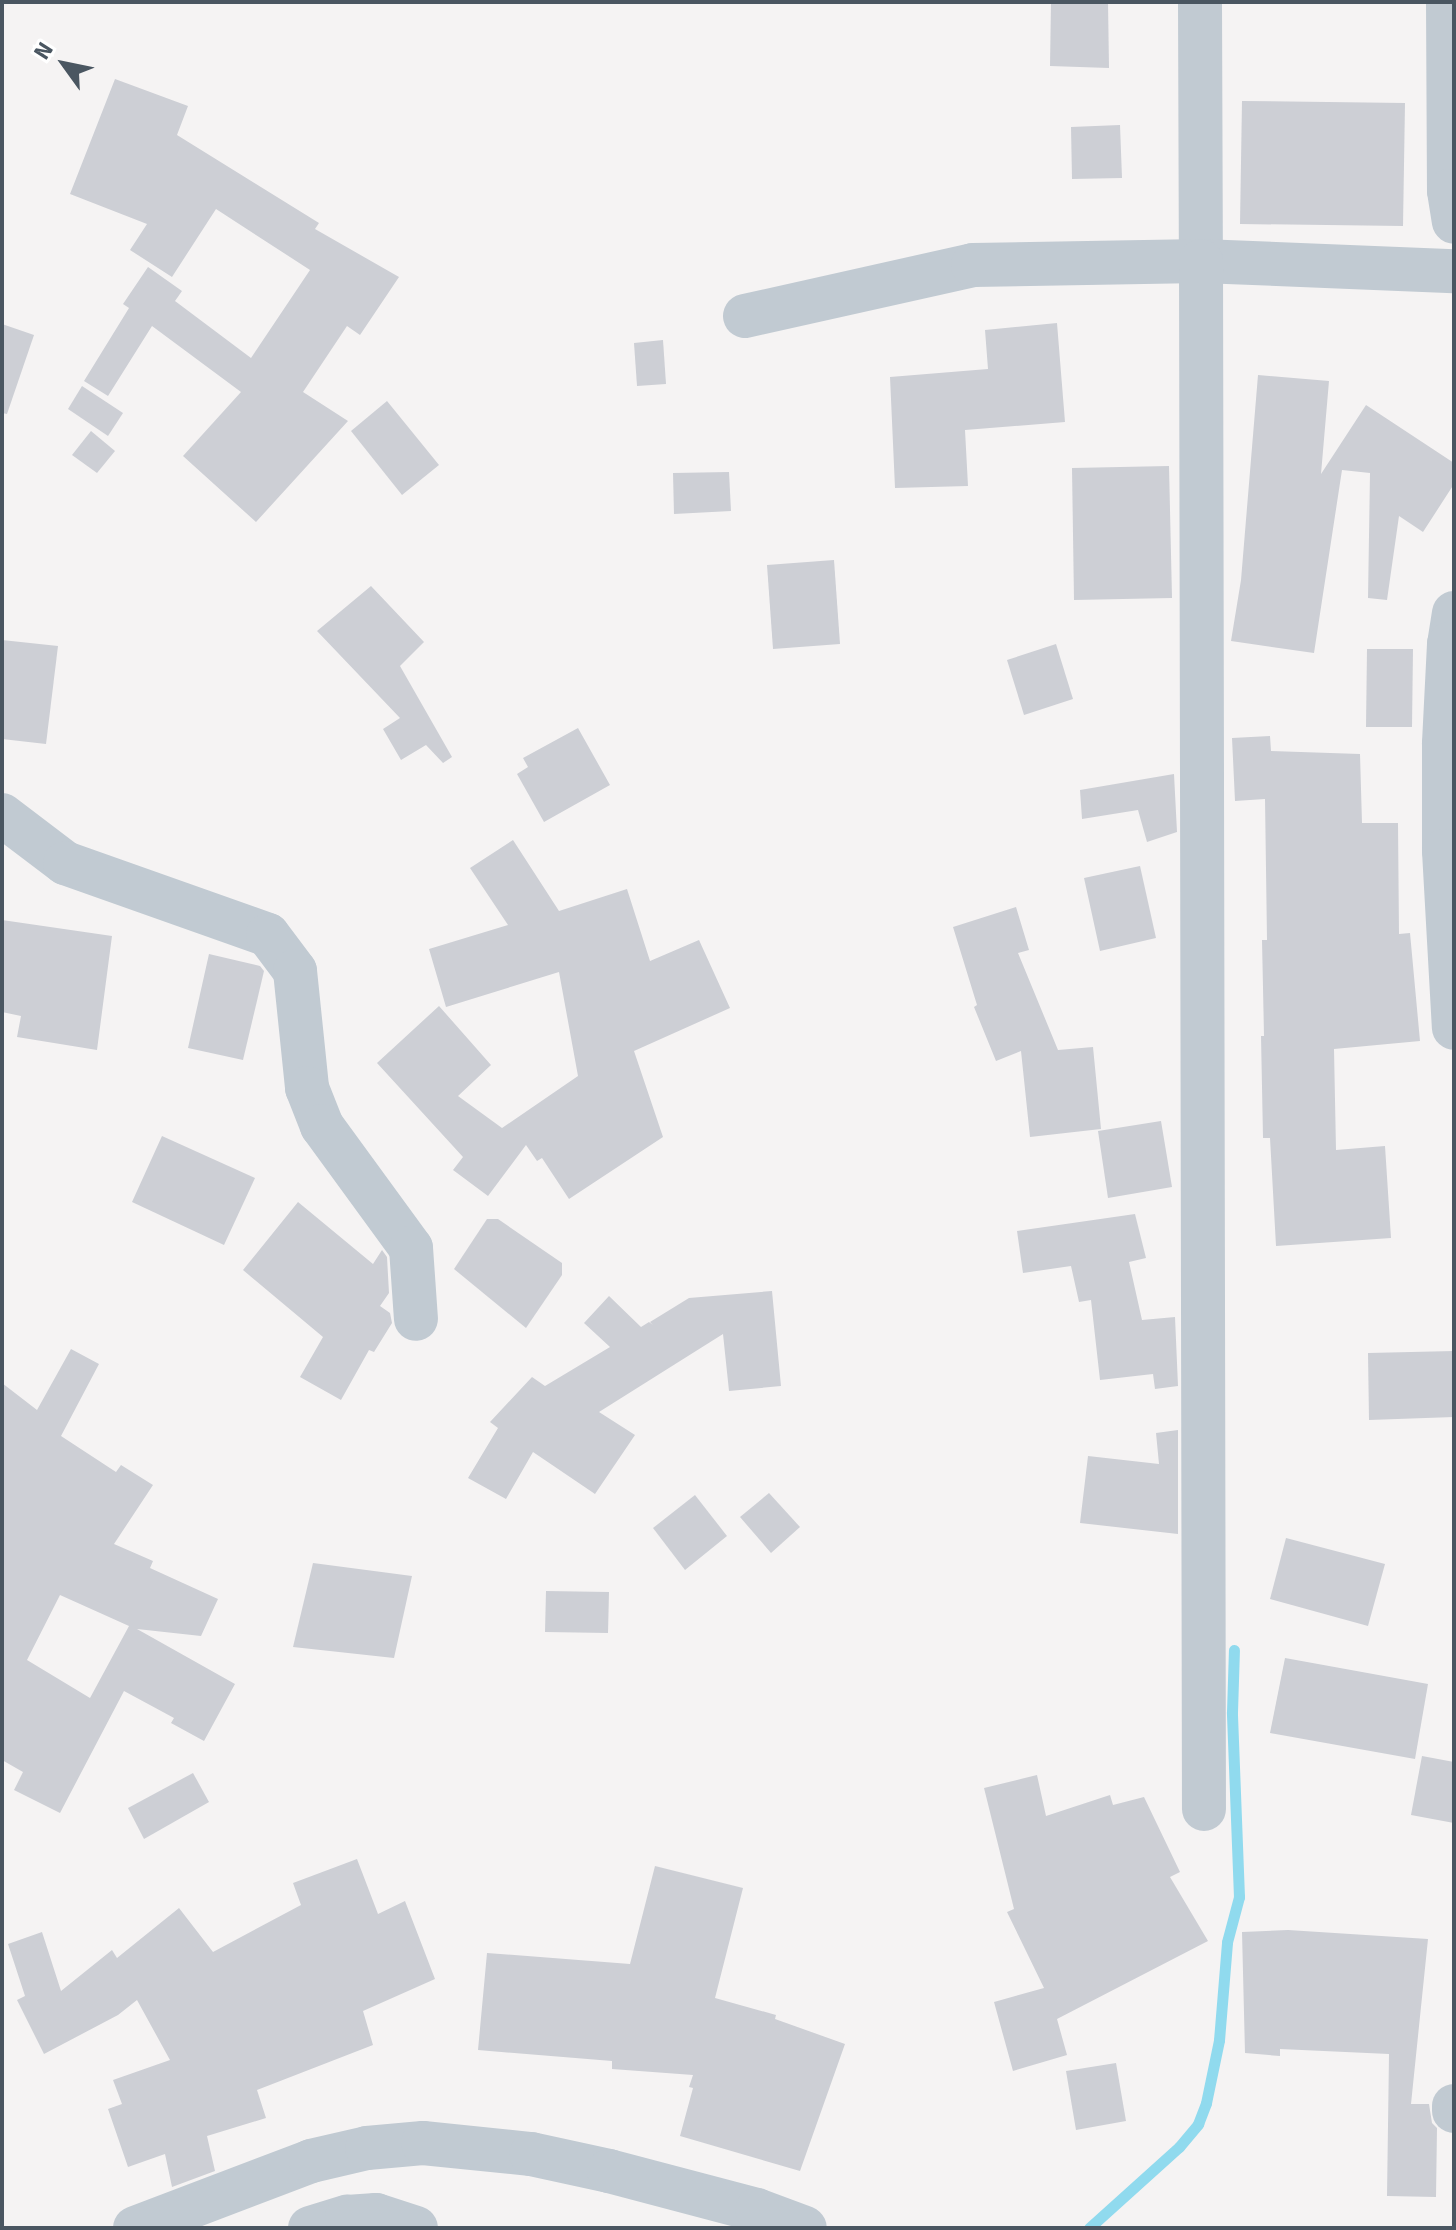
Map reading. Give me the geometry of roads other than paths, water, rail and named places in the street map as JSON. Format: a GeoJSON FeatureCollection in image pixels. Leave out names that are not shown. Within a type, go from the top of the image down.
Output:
{"type":"FeatureCollection","features":[{"type":"Feature","properties":{"kind":"street"},"geometry":{"type":"LineString","coordinates":[[1200,2],[1204,1809]]}},
{"type":"Feature","properties":{"kind":"street"},"geometry":{"type":"LineString","coordinates":[[1448,2],[1449,191],[1454,222]]}},
{"type":"Feature","properties":{"kind":"street"},"geometry":{"type":"LineString","coordinates":[[745,316],[973,265],[1201,261],[1454,271]]}},
{"type":"Feature","properties":{"kind":"street"},"geometry":{"type":"LineString","coordinates":[[1454,613],[1445,729],[1444,851],[1454,1028]]}},
{"type":"Feature","properties":{"kind":"street"},"geometry":{"type":"LineString","coordinates":[[2,815],[65,863],[268,935],[295,971],[307,1088],[322,1126],[411,1248],[416,1319]]}},
{"type":"Feature","properties":{"kind":"street"},"geometry":{"type":"LineString","coordinates":[[135,2228],[311,2161],[367,2148],[423,2143],[531,2154],[609,2171],[757,2210],[805,2228]]}},
{"type":"Feature","properties":{"kind":"street"},"geometry":{"type":"LineString","coordinates":[[310,2228],[347,2217],[376,2215],[416,2228]]}},
{"type":"Feature","properties":{"kind":"waterway"},"geometry":{"type":"LineString","coordinates":[[1089,2228],[1179,2147],[1198,2124],[1206,2103],[1219,2040],[1227,1942],[1239,1897],[1232,1712],[1234,1650]]}}]}
